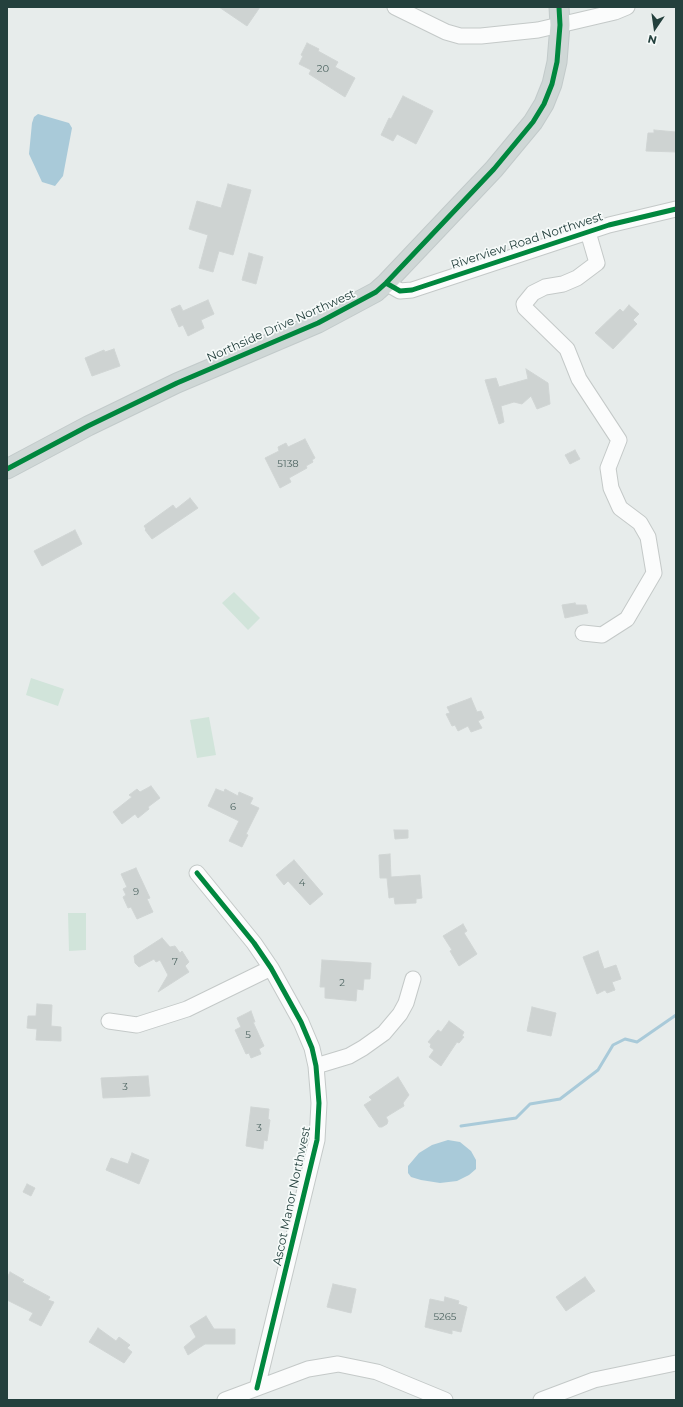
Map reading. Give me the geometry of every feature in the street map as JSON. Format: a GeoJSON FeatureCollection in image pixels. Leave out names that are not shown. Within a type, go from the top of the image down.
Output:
{"type":"FeatureCollection","features":[{"type":"Feature","properties":{"kind":"main road","name":"Northside Drive Northwest"},"geometry":{"type":"LineString","coordinates":[[7,469],[88,426],[177,383],[336,315],[366,299],[386,283],[494,169],[533,122],[544,104],[552,84],[557,62],[559,16]]}},
{"type":"Feature","properties":{"kind":"street"},"geometry":{"type":"LineString","coordinates":[[395,7],[431,26],[460,36],[481,36],[538,30],[559,16],[616,12],[627,7]]}},
{"type":"Feature","properties":{"kind":"street","name":"Riverview Road Northwest"},"geometry":{"type":"LineString","coordinates":[[386,283],[400,291],[412,290],[609,225],[676,209]]}},
{"type":"Feature","properties":{"kind":"street"},"geometry":{"type":"LineString","coordinates":[[583,633],[602,635],[627,619],[654,573],[648,537],[640,523],[620,508],[611,488],[608,468],[619,440],[578,379],[567,349],[525,308],[524,304],[533,293],[545,287],[563,284],[577,278],[597,263],[588,232]]}},
{"type":"Feature","properties":{"kind":"street","name":"Ascot Manor Northwest"},"geometry":{"type":"LineString","coordinates":[[196,873],[254,943],[271,968],[301,1022],[312,1048],[316,1066],[320,1103],[317,1140],[258,1388]]}},
{"type":"Feature","properties":{"kind":"street"},"geometry":{"type":"LineString","coordinates":[[109,1021],[137,1025],[187,1009],[271,968]]}},
{"type":"Feature","properties":{"kind":"street"},"geometry":{"type":"LineString","coordinates":[[316,1066],[349,1056],[384,1033],[400,1014],[413,979]]}},
{"type":"Feature","properties":{"kind":"street"},"geometry":{"type":"LineString","coordinates":[[541,1400],[594,1380],[676,1363]]}},
{"type":"Feature","properties":{"kind":"street"},"geometry":{"type":"LineString","coordinates":[[225,1400],[308,1369],[338,1364],[377,1372],[445,1400]]}},
{"type":"Feature","properties":{"kind":"green space"},"geometry":{"type":"Polygon","coordinates":[[[234,592],[260,618],[248,630],[222,603],[234,592]]]}},
{"type":"Feature","properties":{"kind":"green space"},"geometry":{"type":"Polygon","coordinates":[[[31,678],[64,689],[58,706],[26,695],[31,678]]]}},
{"type":"Feature","properties":{"kind":"green space"},"geometry":{"type":"Polygon","coordinates":[[[209,717],[216,755],[197,758],[190,720],[209,717]]]}},
{"type":"Feature","properties":{"kind":"green space"},"geometry":{"type":"Polygon","coordinates":[[[68,913],[86,913],[86,950],[69,951],[68,913]]]}},
{"type":"Feature","properties":{"kind":"water"},"geometry":{"type":"Polygon","coordinates":[[[38,114],[69,123],[72,128],[63,176],[55,186],[42,182],[29,154],[32,123],[34,117],[38,114]]]}},
{"type":"Feature","properties":{"kind":"water"},"geometry":{"type":"Polygon","coordinates":[[[448,1140],[460,1142],[471,1151],[476,1160],[476,1169],[469,1175],[457,1181],[440,1183],[411,1177],[408,1173],[408,1166],[419,1153],[432,1145],[448,1140]]]}},
{"type":"Feature","properties":{"kind":"building"},"geometry":{"type":"Polygon","coordinates":[[[219,7],[260,7],[247,26],[219,7]]]}},
{"type":"Feature","properties":{"kind":"building"},"geometry":{"type":"Polygon","coordinates":[[[307,43],[338,62],[335,67],[355,78],[345,97],[309,74],[311,70],[299,64],[303,56],[301,55],[307,43]]]}},
{"type":"Feature","properties":{"kind":"building"},"geometry":{"type":"Polygon","coordinates":[[[403,96],[433,111],[416,144],[397,134],[393,141],[381,135],[389,118],[391,119],[403,96]]]}},
{"type":"Feature","properties":{"kind":"building"},"geometry":{"type":"Polygon","coordinates":[[[654,130],[676,132],[676,152],[646,151],[648,133],[654,133],[654,130]]]}},
{"type":"Feature","properties":{"kind":"building"},"geometry":{"type":"Polygon","coordinates":[[[228,184],[251,190],[233,255],[219,251],[213,272],[199,268],[208,235],[189,229],[197,201],[221,208],[228,184]]]}},
{"type":"Feature","properties":{"kind":"building"},"geometry":{"type":"Polygon","coordinates":[[[249,253],[263,257],[256,284],[242,280],[249,253]]]}},
{"type":"Feature","properties":{"kind":"building"},"geometry":{"type":"Polygon","coordinates":[[[208,300],[214,314],[201,320],[204,328],[188,336],[183,325],[179,327],[171,309],[180,305],[183,311],[208,300]]]}},
{"type":"Feature","properties":{"kind":"building"},"geometry":{"type":"Polygon","coordinates":[[[629,305],[639,314],[633,320],[637,324],[613,349],[595,333],[620,309],[623,312],[629,305]]]}},
{"type":"Feature","properties":{"kind":"building"},"geometry":{"type":"Polygon","coordinates":[[[114,349],[120,366],[92,376],[85,358],[104,350],[105,352],[114,349]]]}},
{"type":"Feature","properties":{"kind":"building"},"geometry":{"type":"Polygon","coordinates":[[[526,369],[548,383],[550,404],[537,409],[531,396],[522,404],[514,402],[501,406],[504,422],[499,424],[485,380],[496,378],[499,387],[528,379],[526,369]]]}},
{"type":"Feature","properties":{"kind":"building"},"geometry":{"type":"Polygon","coordinates":[[[305,439],[315,458],[312,460],[313,462],[306,466],[307,468],[289,478],[291,482],[280,488],[265,458],[279,451],[278,447],[286,443],[288,447],[305,439]]]}},
{"type":"Feature","properties":{"kind":"building"},"geometry":{"type":"Polygon","coordinates":[[[575,450],[580,459],[570,464],[565,455],[575,450]]]}},
{"type":"Feature","properties":{"kind":"building"},"geometry":{"type":"Polygon","coordinates":[[[190,498],[198,508],[152,539],[145,530],[146,529],[144,526],[173,505],[176,509],[190,498]]]}},
{"type":"Feature","properties":{"kind":"building"},"geometry":{"type":"Polygon","coordinates":[[[75,530],[82,544],[42,566],[34,551],[75,530]]]}},
{"type":"Feature","properties":{"kind":"building"},"geometry":{"type":"Polygon","coordinates":[[[575,603],[576,605],[586,605],[588,613],[565,618],[562,605],[575,603]]]}},
{"type":"Feature","properties":{"kind":"building"},"geometry":{"type":"Polygon","coordinates":[[[471,698],[477,712],[481,711],[484,718],[478,721],[482,728],[471,732],[468,726],[458,731],[455,725],[452,726],[446,714],[450,713],[447,707],[471,698]]]}},
{"type":"Feature","properties":{"kind":"building"},"geometry":{"type":"Polygon","coordinates":[[[151,786],[160,798],[148,807],[149,809],[138,818],[135,814],[122,824],[113,812],[132,797],[129,795],[137,789],[140,792],[151,786]]]}},
{"type":"Feature","properties":{"kind":"building"},"geometry":{"type":"Polygon","coordinates":[[[216,789],[224,792],[225,789],[238,796],[239,792],[253,798],[250,804],[259,808],[246,834],[248,835],[242,847],[229,841],[239,821],[208,806],[216,789]]]}},
{"type":"Feature","properties":{"kind":"building"},"geometry":{"type":"Polygon","coordinates":[[[394,830],[408,830],[408,838],[395,839],[394,830]]]}},
{"type":"Feature","properties":{"kind":"building"},"geometry":{"type":"Polygon","coordinates":[[[390,854],[391,877],[420,875],[422,898],[416,899],[416,903],[395,904],[394,897],[389,898],[387,878],[380,878],[379,855],[390,854]]]}},
{"type":"Feature","properties":{"kind":"building"},"geometry":{"type":"Polygon","coordinates":[[[294,860],[323,894],[310,905],[288,881],[284,885],[276,875],[294,860]]]}},
{"type":"Feature","properties":{"kind":"building"},"geometry":{"type":"Polygon","coordinates":[[[136,868],[150,898],[147,899],[153,912],[137,919],[131,907],[128,908],[123,897],[126,895],[123,889],[127,887],[121,874],[136,868]]]}},
{"type":"Feature","properties":{"kind":"building"},"geometry":{"type":"Polygon","coordinates":[[[463,924],[467,931],[464,933],[477,954],[459,966],[450,951],[452,950],[443,936],[463,924]]]}},
{"type":"Feature","properties":{"kind":"building"},"geometry":{"type":"Polygon","coordinates":[[[162,938],[170,947],[175,946],[180,953],[182,951],[189,962],[185,966],[189,972],[158,992],[168,975],[160,960],[156,962],[154,959],[139,967],[135,963],[134,956],[162,938]]]}},
{"type":"Feature","properties":{"kind":"building"},"geometry":{"type":"Polygon","coordinates":[[[598,951],[604,969],[616,965],[621,979],[612,982],[615,990],[607,993],[605,990],[597,994],[583,957],[598,951]]]}},
{"type":"Feature","properties":{"kind":"building"},"geometry":{"type":"Polygon","coordinates":[[[322,960],[371,963],[370,979],[364,979],[363,990],[357,989],[356,1001],[325,998],[325,987],[320,987],[322,960]]]}},
{"type":"Feature","properties":{"kind":"building"},"geometry":{"type":"Polygon","coordinates":[[[37,1004],[52,1005],[51,1026],[61,1027],[61,1041],[36,1040],[37,1029],[27,1028],[28,1016],[36,1016],[37,1004]]]}},
{"type":"Feature","properties":{"kind":"building"},"geometry":{"type":"Polygon","coordinates":[[[532,1007],[556,1013],[551,1036],[527,1031],[532,1007]]]}},
{"type":"Feature","properties":{"kind":"building"},"geometry":{"type":"Polygon","coordinates":[[[251,1011],[255,1022],[253,1022],[264,1046],[259,1049],[261,1054],[251,1058],[249,1053],[246,1054],[235,1030],[241,1027],[237,1018],[251,1011]]]}},
{"type":"Feature","properties":{"kind":"building"},"geometry":{"type":"Polygon","coordinates":[[[449,1021],[464,1032],[462,1036],[464,1037],[459,1043],[457,1042],[441,1066],[429,1057],[434,1050],[430,1047],[431,1044],[428,1042],[438,1030],[441,1032],[449,1021]]]}},
{"type":"Feature","properties":{"kind":"building"},"geometry":{"type":"Polygon","coordinates":[[[148,1076],[150,1096],[103,1098],[101,1078],[148,1076]]]}},
{"type":"Feature","properties":{"kind":"building"},"geometry":{"type":"Polygon","coordinates":[[[398,1077],[409,1095],[403,1103],[404,1106],[386,1117],[388,1121],[387,1124],[379,1127],[364,1105],[372,1100],[369,1097],[398,1077]]]}},
{"type":"Feature","properties":{"kind":"building"},"geometry":{"type":"Polygon","coordinates":[[[251,1107],[269,1109],[268,1119],[270,1120],[267,1141],[264,1140],[263,1149],[246,1146],[251,1107]]]}},
{"type":"Feature","properties":{"kind":"building"},"geometry":{"type":"Polygon","coordinates":[[[132,1153],[149,1160],[139,1184],[106,1170],[111,1158],[128,1164],[132,1153]]]}},
{"type":"Feature","properties":{"kind":"building"},"geometry":{"type":"Polygon","coordinates":[[[27,1184],[35,1188],[31,1196],[23,1192],[27,1184]]]}},
{"type":"Feature","properties":{"kind":"building"},"geometry":{"type":"Polygon","coordinates":[[[10,1272],[24,1280],[22,1282],[50,1297],[48,1300],[54,1302],[41,1326],[29,1320],[33,1313],[7,1300],[7,1278],[10,1272]]]}},
{"type":"Feature","properties":{"kind":"building"},"geometry":{"type":"Polygon","coordinates":[[[585,1277],[595,1291],[566,1311],[556,1297],[585,1277]]]}},
{"type":"Feature","properties":{"kind":"building"},"geometry":{"type":"Polygon","coordinates":[[[333,1284],[356,1289],[351,1313],[327,1307],[333,1284]]]}},
{"type":"Feature","properties":{"kind":"building"},"geometry":{"type":"Polygon","coordinates":[[[445,1297],[459,1301],[458,1304],[467,1307],[461,1332],[452,1330],[452,1334],[425,1327],[430,1299],[444,1302],[445,1297]]]}},
{"type":"Feature","properties":{"kind":"building"},"geometry":{"type":"Polygon","coordinates":[[[206,1316],[214,1329],[235,1329],[235,1344],[205,1344],[188,1355],[184,1347],[196,1337],[190,1326],[206,1316]]]}},
{"type":"Feature","properties":{"kind":"building"},"geometry":{"type":"Polygon","coordinates":[[[98,1328],[116,1341],[119,1337],[130,1345],[127,1348],[132,1352],[124,1363],[89,1342],[98,1328]]]}},
{"type":"Feature","properties":{"kind":"waterway"},"geometry":{"type":"LineString","coordinates":[[461,1126],[516,1118],[530,1104],[560,1099],[598,1070],[613,1045],[625,1039],[637,1042],[676,1015]]}},
{"type":"Feature","properties":{"kind":"cycle path"},"geometry":{"type":"LineString","coordinates":[[7,469],[88,426],[177,383],[318,323],[376,292],[494,169],[533,122],[544,104],[552,84],[557,62],[560,25],[559,7]]}},
{"type":"Feature","properties":{"kind":"cycle path"},"geometry":{"type":"LineString","coordinates":[[386,283],[400,291],[412,290],[609,225],[676,209]]}},
{"type":"Feature","properties":{"kind":"cycle path"},"geometry":{"type":"LineString","coordinates":[[197,873],[254,943],[271,968],[301,1022],[312,1048],[316,1066],[319,1103],[317,1140],[257,1388]]}}]}
